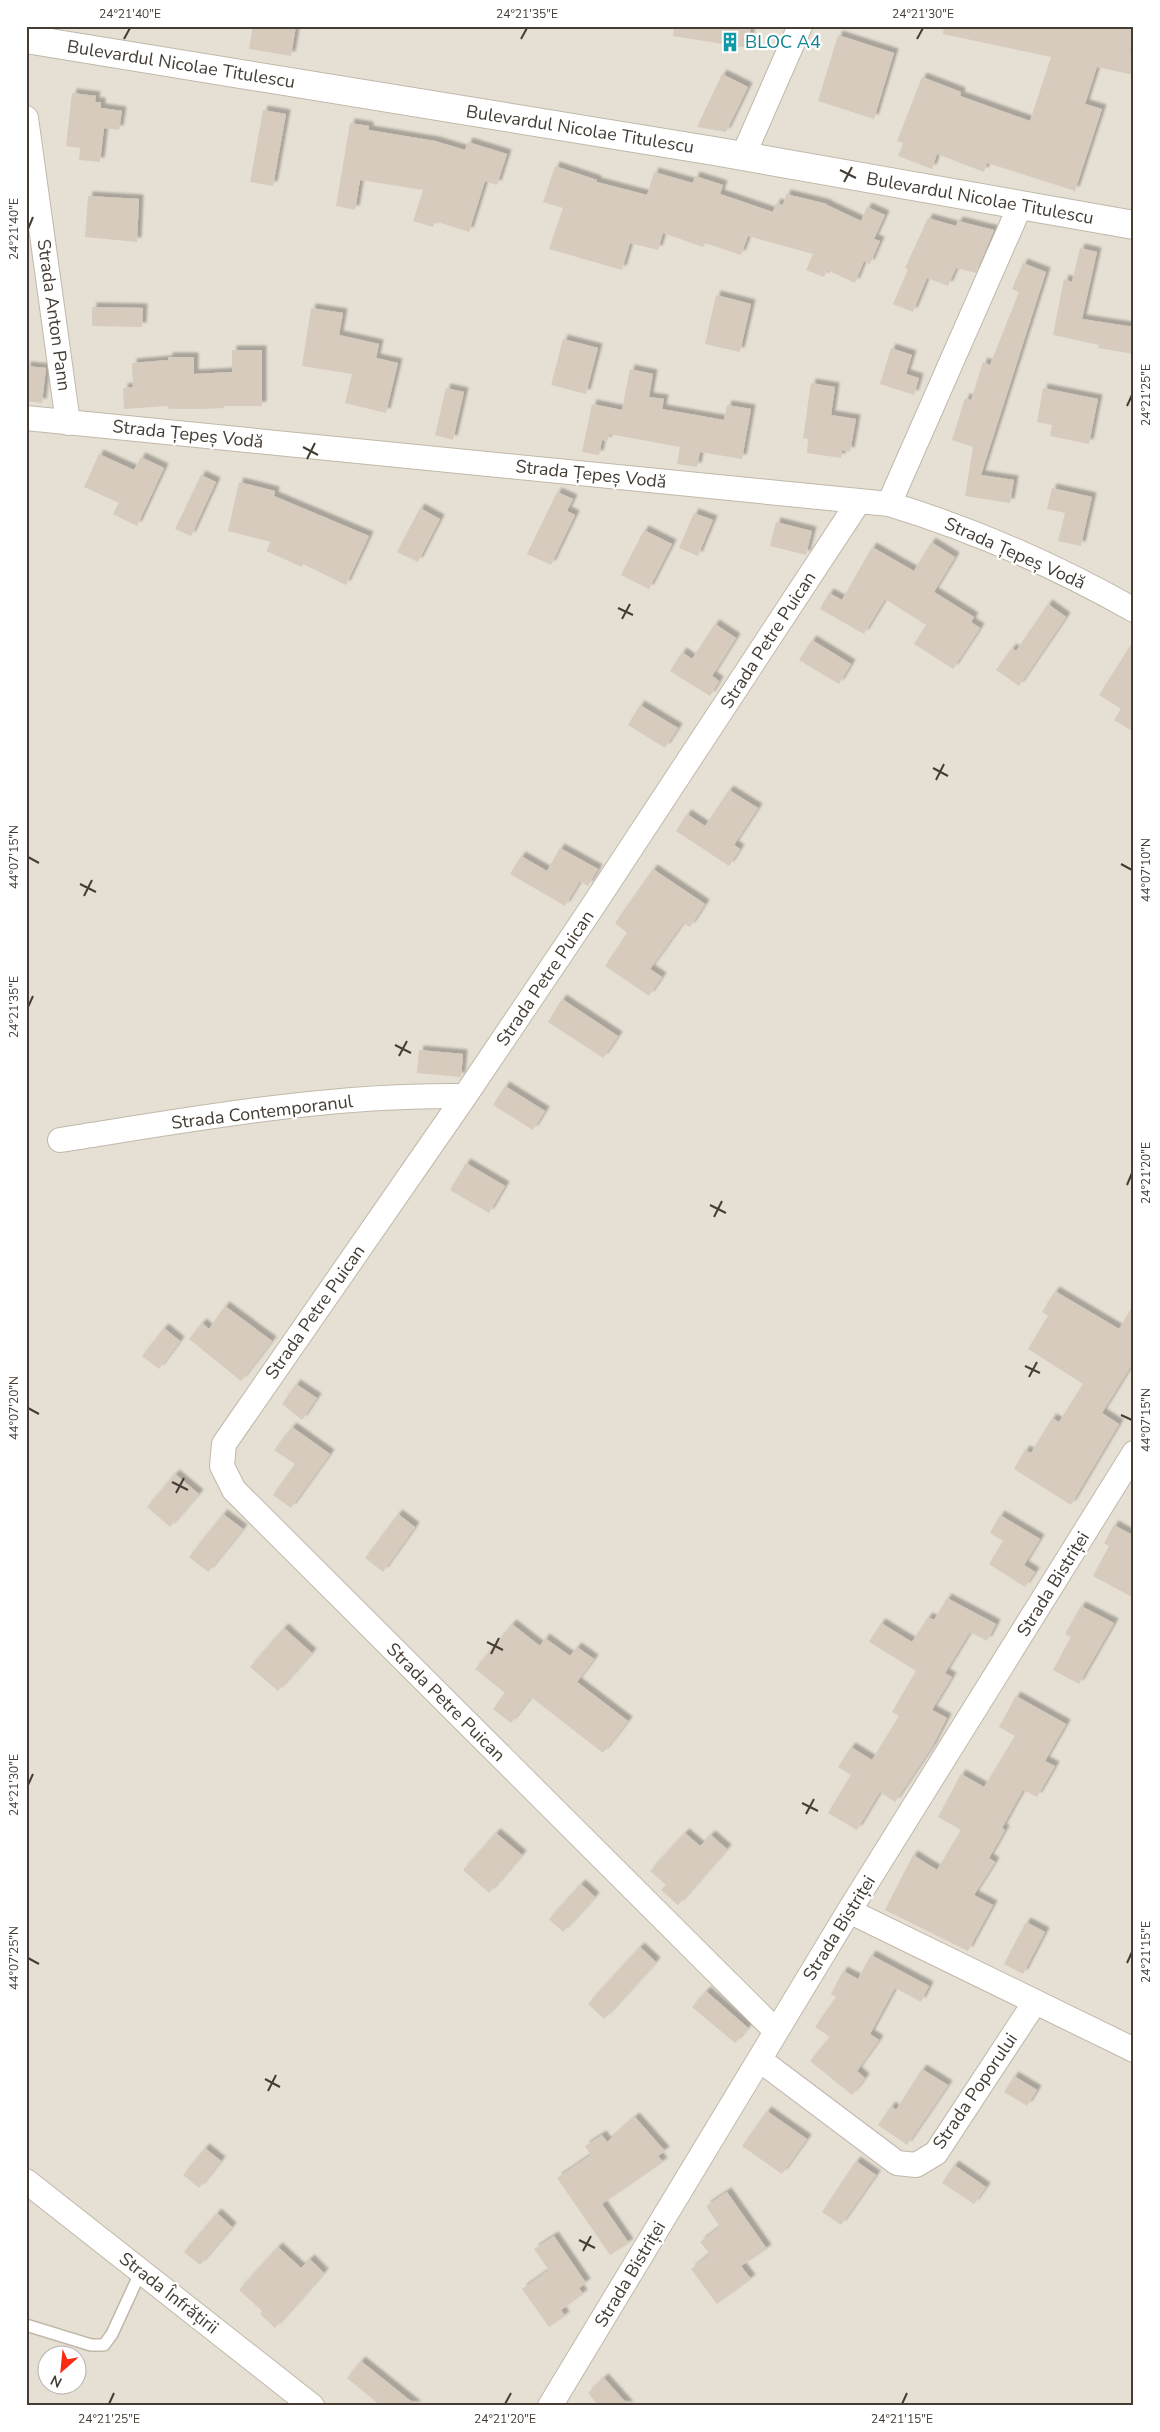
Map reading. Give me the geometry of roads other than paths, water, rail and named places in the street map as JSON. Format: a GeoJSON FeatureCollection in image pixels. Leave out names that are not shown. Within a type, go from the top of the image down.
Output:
{"type":"FeatureCollection","features":[{"type":"Feature","properties":{"kind":"street"},"geometry":{"type":"LineString","coordinates":[[743,156],[800,26]]}},
{"type":"Feature","properties":{"kind":"street","name":"Bulevardul Nicolae Titulescu"},"geometry":{"type":"LineString","coordinates":[[26,39],[743,156],[1134,225]]}},
{"type":"Feature","properties":{"kind":"street","name":"Strada Anton Pann"},"geometry":{"type":"LineString","coordinates":[[26,118],[36,249],[68,422]]}},
{"type":"Feature","properties":{"kind":"street"},"geometry":{"type":"LineString","coordinates":[[889,504],[1020,206]]}},
{"type":"Feature","properties":{"kind":"street","name":"Strada Țepeș Vodă"},"geometry":{"type":"LineString","coordinates":[[26,418],[889,504],[948,522],[1009,546],[1134,610]]}},
{"type":"Feature","properties":{"kind":"street","name":"Strada Petre Puican"},"geometry":{"type":"LineString","coordinates":[[776,2031],[234,1490],[222,1466],[224,1444],[465,1096],[600,896],[859,501]]}},
{"type":"Feature","properties":{"kind":"street","name":"Strada Contemporanul"},"geometry":{"type":"LineString","coordinates":[[60,1140],[302,1104],[412,1096],[465,1096]]}},
{"type":"Feature","properties":{"kind":"street","name":"Strada Bistriței"},"geometry":{"type":"LineString","coordinates":[[550,2406],[776,2031],[1134,1453]]}},
{"type":"Feature","properties":{"kind":"street"},"geometry":{"type":"LineString","coordinates":[[849,1912],[1134,2050]]}},
{"type":"Feature","properties":{"kind":"street","name":"Strada Poporului"},"geometry":{"type":"LineString","coordinates":[[760,2060],[897,2163],[916,2165],[936,2153],[1035,2002]]}},
{"type":"Feature","properties":{"kind":"street","name":"Strada Înfrățirii"},"geometry":{"type":"LineString","coordinates":[[26,2181],[312,2406]]}},
{"type":"Feature","properties":{"kind":"lane"},"geometry":{"type":"LineString","coordinates":[[26,2325],[91,2346],[104,2344],[112,2334],[141,2271]]}},
{"type":"Feature","properties":{"kind":"place","name":"BLOC A4"},"geometry":{"type":"Point","coordinates":[730,42]}}]}
